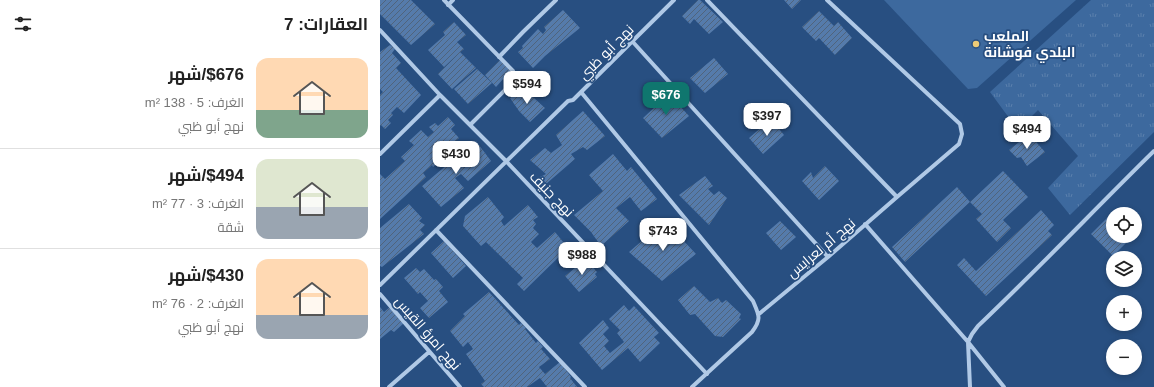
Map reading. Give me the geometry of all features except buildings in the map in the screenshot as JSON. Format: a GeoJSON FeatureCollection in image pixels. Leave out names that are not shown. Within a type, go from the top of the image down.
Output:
{"type":"FeatureCollection","features":[{"type":"Feature","properties":{"kind":"street"},"geometry":{"type":"LineString","coordinates":[[444,0],[513,71],[516,79],[470,125]]}},
{"type":"Feature","properties":{"kind":"street"},"geometry":{"type":"LineString","coordinates":[[448,5],[453,0]]}},
{"type":"Feature","properties":{"kind":"street"},"geometry":{"type":"LineString","coordinates":[[499,57],[556,0]]}},
{"type":"Feature","properties":{"kind":"street","name":"نهج أبو ظبي"},"geometry":{"type":"LineString","coordinates":[[380,285],[568,101],[573,100],[674,0]]}},
{"type":"Feature","properties":{"kind":"street"},"geometry":{"type":"LineString","coordinates":[[707,0],[897,197]]}},
{"type":"Feature","properties":{"kind":"street","name":"نهج أم لعرايس"},"geometry":{"type":"LineString","coordinates":[[692,387],[752,332],[758,324],[759,314],[828,257],[959,144],[962,134],[960,124],[827,0]]}},
{"type":"Feature","properties":{"kind":"street","name":"نهج جنيف"},"geometry":{"type":"LineString","coordinates":[[380,30],[440,95],[506,161],[707,374]]}},
{"type":"Feature","properties":{"kind":"street"},"geometry":{"type":"LineString","coordinates":[[632,41],[828,257]]}},
{"type":"Feature","properties":{"kind":"street"},"geometry":{"type":"LineString","coordinates":[[581,92],[753,301],[759,314]]}},
{"type":"Feature","properties":{"kind":"street"},"geometry":{"type":"LineString","coordinates":[[380,154],[440,95]]}},
{"type":"Feature","properties":{"kind":"street"},"geometry":{"type":"LineString","coordinates":[[970,387],[968,342],[978,326],[1048,259],[1074,230],[1154,151]]}},
{"type":"Feature","properties":{"kind":"street"},"geometry":{"type":"LineString","coordinates":[[865,224],[968,342],[1004,387]]}},
{"type":"Feature","properties":{"kind":"street"},"geometry":{"type":"LineString","coordinates":[[436,230],[585,387]]}},
{"type":"Feature","properties":{"kind":"street","name":"نهج امرؤ القيس"},"geometry":{"type":"LineString","coordinates":[[380,294],[460,387]]}},
{"type":"Feature","properties":{"kind":"street"},"geometry":{"type":"LineString","coordinates":[[389,387],[429,352]]}},
{"type":"Feature","properties":{"kind":"green space","name":"الملعب البلدي فوشانة"},"geometry":{"type":"Polygon","coordinates":[[[884,0],[1076,0],[977,88],[968,89],[884,0]]]}},
{"type":"Feature","properties":{"kind":"green space"},"geometry":{"type":"Polygon","coordinates":[[[1091,0],[1154,0],[1154,132],[1070,215],[1048,188],[1078,156],[1038,110],[1018,130],[990,92],[1091,0]]]}},
{"type":"Feature","properties":{"kind":"place","name":"الملعب البلدي فوشانة"},"geometry":{"type":"Point","coordinates":[976,44]}}]}
